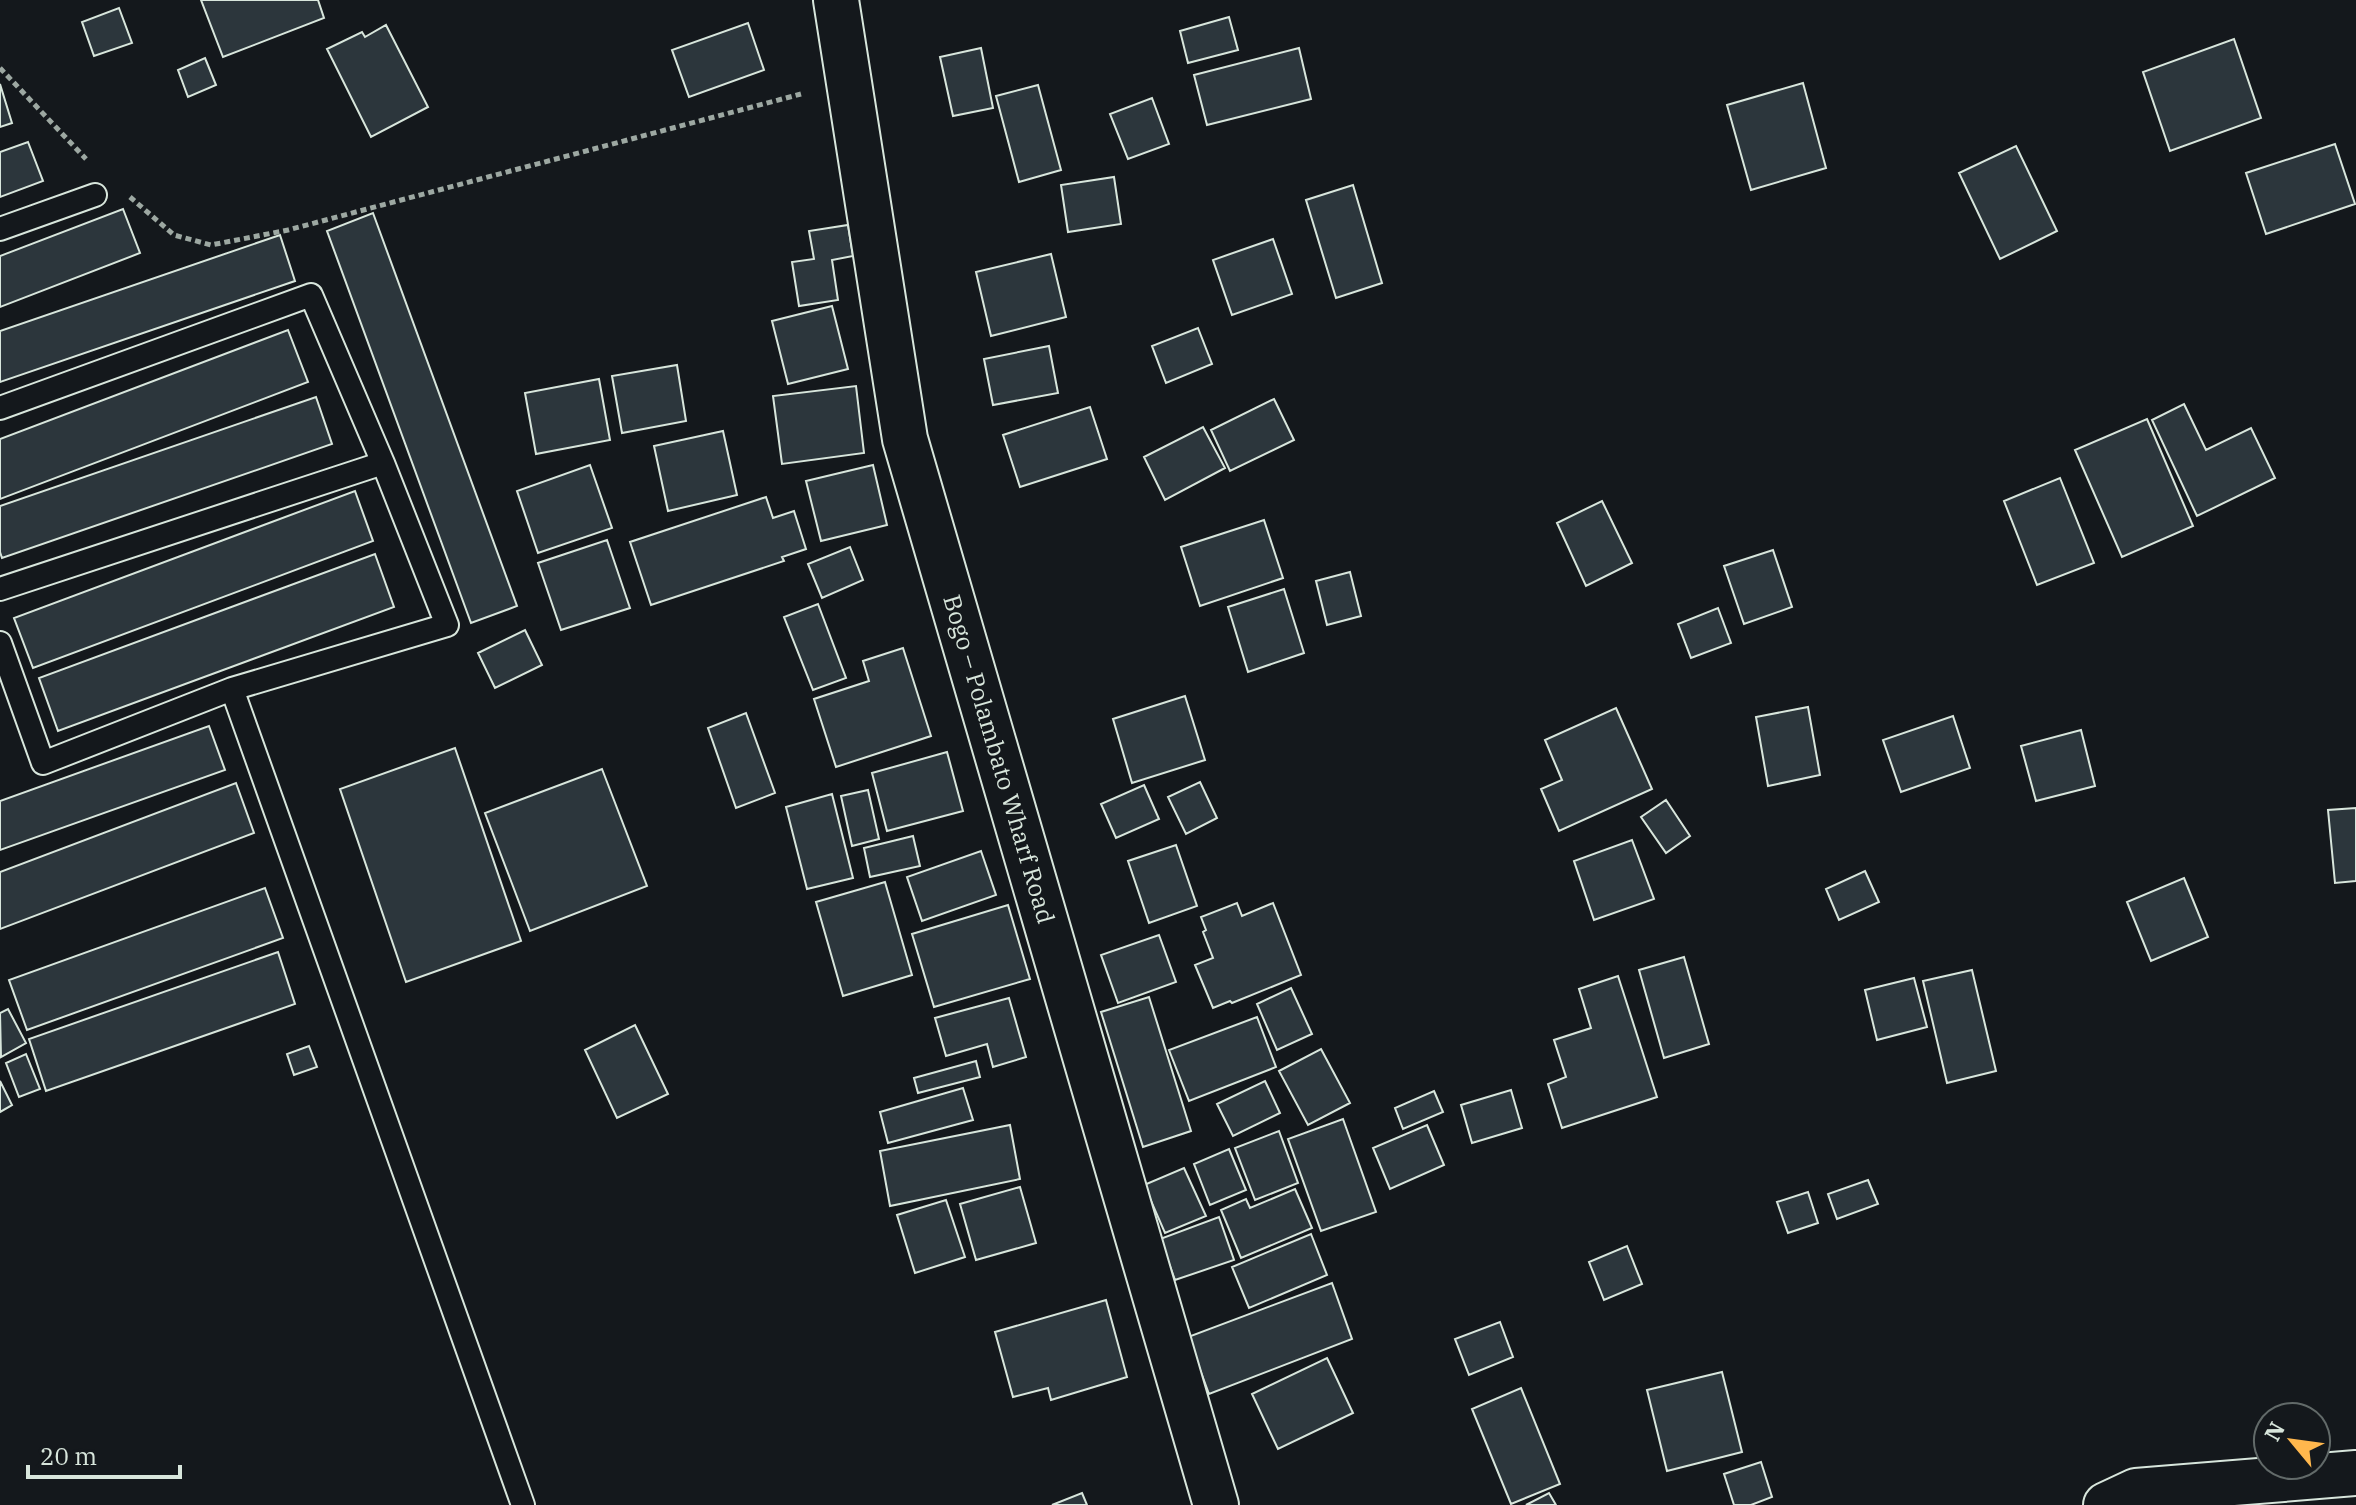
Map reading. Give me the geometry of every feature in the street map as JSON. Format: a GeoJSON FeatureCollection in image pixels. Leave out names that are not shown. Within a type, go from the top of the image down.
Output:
{"type":"FeatureCollection","features":[{"type":"Feature","properties":{"kind":"main road","name":"Bogo – Polambato Wharf Road"},"geometry":{"type":"LineString","coordinates":[[836,0],[905,439],[1216,1505]]}},
{"type":"Feature","properties":{"kind":"main road"},"geometry":{"type":"LineString","coordinates":[[2106,1505],[2136,1491],[2356,1473]]}},
{"type":"Feature","properties":{"kind":"lane"},"geometry":{"type":"LineString","coordinates":[[0,229],[95,195]]}},
{"type":"Feature","properties":{"kind":"lane"},"geometry":{"type":"LineString","coordinates":[[0,408],[311,295],[383,463],[447,625],[232,689],[43,763],[0,643]]}},
{"type":"Feature","properties":{"kind":"lane"},"geometry":{"type":"LineString","coordinates":[[0,589],[383,463]]}},
{"type":"Feature","properties":{"kind":"lane"},"geometry":{"type":"LineString","coordinates":[[232,689],[523,1505]]}},
{"type":"Feature","properties":{"kind":"path"},"geometry":{"type":"LineString","coordinates":[[288,230],[849,81]]}},
{"type":"Feature","properties":{"kind":"building"},"geometry":{"type":"Polygon","coordinates":[[[201,0],[318,0],[324,18],[223,57],[201,0]]]}},
{"type":"Feature","properties":{"kind":"building"},"geometry":{"type":"Polygon","coordinates":[[[119,8],[132,43],[94,56],[82,22],[119,8]]]}},
{"type":"Feature","properties":{"kind":"building"},"geometry":{"type":"Polygon","coordinates":[[[1229,17],[1238,50],[1188,63],[1180,31],[1229,17]]]}},
{"type":"Feature","properties":{"kind":"building"},"geometry":{"type":"Polygon","coordinates":[[[748,23],[764,70],[689,97],[672,50],[748,23]]]}},
{"type":"Feature","properties":{"kind":"building"},"geometry":{"type":"Polygon","coordinates":[[[386,25],[428,107],[371,137],[327,49],[362,32],[365,37],[386,25]]]}},
{"type":"Feature","properties":{"kind":"building"},"geometry":{"type":"Polygon","coordinates":[[[2234,39],[2261,118],[2170,151],[2143,72],[2234,39]]]}},
{"type":"Feature","properties":{"kind":"building"},"geometry":{"type":"Polygon","coordinates":[[[981,48],[993,108],[953,116],[940,57],[981,48]]]}},
{"type":"Feature","properties":{"kind":"building"},"geometry":{"type":"Polygon","coordinates":[[[1299,48],[1311,99],[1207,125],[1194,75],[1299,48]]]}},
{"type":"Feature","properties":{"kind":"building"},"geometry":{"type":"Polygon","coordinates":[[[205,58],[216,85],[188,97],[178,70],[205,58]]]}},
{"type":"Feature","properties":{"kind":"building"},"geometry":{"type":"Polygon","coordinates":[[[1803,83],[1826,168],[1751,190],[1727,105],[1803,83]]]}},
{"type":"Feature","properties":{"kind":"building"},"geometry":{"type":"Polygon","coordinates":[[[0,84],[12,123],[0,127],[0,84]]]}},
{"type":"Feature","properties":{"kind":"building"},"geometry":{"type":"Polygon","coordinates":[[[1038,85],[1061,170],[1019,182],[996,96],[1038,85]]]}},
{"type":"Feature","properties":{"kind":"building"},"geometry":{"type":"Polygon","coordinates":[[[1152,98],[1169,144],[1128,159],[1110,114],[1152,98]]]}},
{"type":"Feature","properties":{"kind":"building"},"geometry":{"type":"Polygon","coordinates":[[[28,142],[43,181],[0,197],[0,152],[28,142]]]}},
{"type":"Feature","properties":{"kind":"building"},"geometry":{"type":"Polygon","coordinates":[[[2335,144],[2355,204],[2266,234],[2246,173],[2335,144]]]}},
{"type":"Feature","properties":{"kind":"building"},"geometry":{"type":"Polygon","coordinates":[[[2016,146],[2057,231],[2000,259],[1959,173],[2016,146]]]}},
{"type":"Feature","properties":{"kind":"building"},"geometry":{"type":"Polygon","coordinates":[[[1114,177],[1121,224],[1068,232],[1061,185],[1114,177]]]}},
{"type":"Feature","properties":{"kind":"building"},"geometry":{"type":"Polygon","coordinates":[[[1353,185],[1382,283],[1336,298],[1306,200],[1353,185]]]}},
{"type":"Feature","properties":{"kind":"building"},"geometry":{"type":"Polygon","coordinates":[[[123,209],[140,253],[0,307],[0,256],[123,209]]]}},
{"type":"Feature","properties":{"kind":"building"},"geometry":{"type":"Polygon","coordinates":[[[373,213],[517,606],[471,623],[327,231],[373,213]]]}},
{"type":"Feature","properties":{"kind":"building"},"geometry":{"type":"Polygon","coordinates":[[[848,225],[853,256],[832,260],[838,300],[799,306],[792,262],[814,259],[809,231],[848,225]]]}},
{"type":"Feature","properties":{"kind":"building"},"geometry":{"type":"Polygon","coordinates":[[[280,235],[295,281],[0,382],[0,331],[280,235]]]}},
{"type":"Feature","properties":{"kind":"building"},"geometry":{"type":"Polygon","coordinates":[[[1273,239],[1292,294],[1232,315],[1213,260],[1273,239]]]}},
{"type":"Feature","properties":{"kind":"building"},"geometry":{"type":"Polygon","coordinates":[[[1051,254],[1066,317],[991,336],[976,272],[1051,254]]]}},
{"type":"Feature","properties":{"kind":"building"},"geometry":{"type":"Polygon","coordinates":[[[832,306],[848,369],[788,384],[772,321],[832,306]]]}},
{"type":"Feature","properties":{"kind":"building"},"geometry":{"type":"Polygon","coordinates":[[[1198,328],[1212,364],[1166,383],[1152,346],[1198,328]]]}},
{"type":"Feature","properties":{"kind":"building"},"geometry":{"type":"Polygon","coordinates":[[[288,330],[308,382],[0,499],[0,439],[288,330]]]}},
{"type":"Feature","properties":{"kind":"building"},"geometry":{"type":"Polygon","coordinates":[[[1049,346],[1058,393],[993,405],[984,359],[1049,346]]]}},
{"type":"Feature","properties":{"kind":"building"},"geometry":{"type":"Polygon","coordinates":[[[677,365],[686,421],[622,433],[612,376],[677,365]]]}},
{"type":"Feature","properties":{"kind":"building"},"geometry":{"type":"Polygon","coordinates":[[[599,379],[610,440],[536,454],[525,393],[599,379]]]}},
{"type":"Feature","properties":{"kind":"building"},"geometry":{"type":"Polygon","coordinates":[[[856,386],[864,453],[782,464],[773,396],[856,386]]]}},
{"type":"Feature","properties":{"kind":"building"},"geometry":{"type":"Polygon","coordinates":[[[316,397],[332,444],[2,558],[0,506],[316,397]]]}},
{"type":"Feature","properties":{"kind":"building"},"geometry":{"type":"Polygon","coordinates":[[[1274,399],[1294,440],[1230,471],[1211,430],[1274,399]]]}},
{"type":"Feature","properties":{"kind":"building"},"geometry":{"type":"Polygon","coordinates":[[[2184,404],[2206,450],[2251,428],[2275,478],[2197,516],[2152,420],[2184,404]]]}},
{"type":"Feature","properties":{"kind":"building"},"geometry":{"type":"Polygon","coordinates":[[[1090,407],[1107,459],[1020,487],[1003,435],[1090,407]]]}},
{"type":"Feature","properties":{"kind":"building"},"geometry":{"type":"Polygon","coordinates":[[[2147,419],[2193,526],[2122,557],[2075,450],[2147,419]]]}},
{"type":"Feature","properties":{"kind":"building"},"geometry":{"type":"Polygon","coordinates":[[[1203,427],[1225,468],[1165,500],[1144,457],[1203,427]]]}},
{"type":"Feature","properties":{"kind":"building"},"geometry":{"type":"Polygon","coordinates":[[[723,431],[737,495],[668,511],[654,446],[723,431]]]}},
{"type":"Feature","properties":{"kind":"building"},"geometry":{"type":"Polygon","coordinates":[[[590,465],[612,528],[538,553],[517,491],[590,465]]]}},
{"type":"Feature","properties":{"kind":"building"},"geometry":{"type":"Polygon","coordinates":[[[873,465],[887,525],[821,541],[806,481],[873,465]]]}},
{"type":"Feature","properties":{"kind":"building"},"geometry":{"type":"Polygon","coordinates":[[[2060,478],[2094,563],[2037,585],[2004,501],[2060,478]]]}},
{"type":"Feature","properties":{"kind":"building"},"geometry":{"type":"Polygon","coordinates":[[[355,491],[373,541],[33,668],[14,618],[355,491]]]}},
{"type":"Feature","properties":{"kind":"building"},"geometry":{"type":"Polygon","coordinates":[[[766,497],[773,518],[794,511],[806,549],[782,557],[784,561],[651,605],[630,542],[766,497]]]}},
{"type":"Feature","properties":{"kind":"building"},"geometry":{"type":"Polygon","coordinates":[[[1602,501],[1632,563],[1586,586],[1557,523],[1602,501]]]}},
{"type":"Feature","properties":{"kind":"building"},"geometry":{"type":"Polygon","coordinates":[[[1264,520],[1283,578],[1200,606],[1181,547],[1264,520]]]}},
{"type":"Feature","properties":{"kind":"building"},"geometry":{"type":"Polygon","coordinates":[[[607,540],[630,608],[561,630],[538,563],[607,540]]]}},
{"type":"Feature","properties":{"kind":"building"},"geometry":{"type":"Polygon","coordinates":[[[850,547],[863,580],[822,598],[808,564],[850,547]]]}},
{"type":"Feature","properties":{"kind":"building"},"geometry":{"type":"Polygon","coordinates":[[[1773,550],[1792,607],[1744,624],[1724,566],[1773,550]]]}},
{"type":"Feature","properties":{"kind":"building"},"geometry":{"type":"Polygon","coordinates":[[[375,554],[394,607],[58,731],[39,678],[375,554]]]}},
{"type":"Feature","properties":{"kind":"building"},"geometry":{"type":"Polygon","coordinates":[[[1350,572],[1361,616],[1327,625],[1316,581],[1350,572]]]}},
{"type":"Feature","properties":{"kind":"building"},"geometry":{"type":"Polygon","coordinates":[[[1284,589],[1304,653],[1248,672],[1228,607],[1284,589]]]}},
{"type":"Feature","properties":{"kind":"building"},"geometry":{"type":"Polygon","coordinates":[[[818,604],[846,678],[813,690],[784,617],[818,604]]]}},
{"type":"Feature","properties":{"kind":"building"},"geometry":{"type":"Polygon","coordinates":[[[1718,608],[1731,643],[1691,658],[1678,624],[1718,608]]]}},
{"type":"Feature","properties":{"kind":"building"},"geometry":{"type":"Polygon","coordinates":[[[525,630],[542,665],[495,688],[478,653],[525,630]]]}},
{"type":"Feature","properties":{"kind":"building"},"geometry":{"type":"Polygon","coordinates":[[[903,648],[931,736],[836,767],[814,699],[869,681],[863,661],[903,648]]]}},
{"type":"Feature","properties":{"kind":"building"},"geometry":{"type":"Polygon","coordinates":[[[1185,696],[1205,760],[1132,783],[1113,719],[1185,696]]]}},
{"type":"Feature","properties":{"kind":"building"},"geometry":{"type":"Polygon","coordinates":[[[1808,707],[1820,775],[1768,786],[1756,717],[1808,707]]]}},
{"type":"Feature","properties":{"kind":"building"},"geometry":{"type":"Polygon","coordinates":[[[1616,708],[1652,789],[1559,831],[1541,789],[1562,780],[1545,740],[1616,708]]]}},
{"type":"Feature","properties":{"kind":"building"},"geometry":{"type":"Polygon","coordinates":[[[746,713],[775,793],[736,808],[708,728],[746,713]]]}},
{"type":"Feature","properties":{"kind":"building"},"geometry":{"type":"Polygon","coordinates":[[[1953,716],[1970,768],[1901,792],[1883,740],[1953,716]]]}},
{"type":"Feature","properties":{"kind":"building"},"geometry":{"type":"Polygon","coordinates":[[[209,726],[225,770],[0,850],[0,801],[209,726]]]}},
{"type":"Feature","properties":{"kind":"building"},"geometry":{"type":"Polygon","coordinates":[[[2081,730],[2095,786],[2036,801],[2021,746],[2081,730]]]}},
{"type":"Feature","properties":{"kind":"building"},"geometry":{"type":"Polygon","coordinates":[[[455,748],[521,941],[406,982],[340,789],[455,748]]]}},
{"type":"Feature","properties":{"kind":"building"},"geometry":{"type":"Polygon","coordinates":[[[947,752],[963,811],[887,831],[872,773],[947,752]]]}},
{"type":"Feature","properties":{"kind":"building"},"geometry":{"type":"Polygon","coordinates":[[[602,769],[647,886],[530,931],[485,813],[602,769]]]}},
{"type":"Feature","properties":{"kind":"building"},"geometry":{"type":"Polygon","coordinates":[[[1200,782],[1217,818],[1186,834],[1168,797],[1200,782]]]}},
{"type":"Feature","properties":{"kind":"building"},"geometry":{"type":"Polygon","coordinates":[[[236,783],[254,833],[0,929],[0,872],[236,783]]]}},
{"type":"Feature","properties":{"kind":"building"},"geometry":{"type":"Polygon","coordinates":[[[1144,785],[1159,819],[1116,838],[1101,804],[1144,785]]]}},
{"type":"Feature","properties":{"kind":"building"},"geometry":{"type":"Polygon","coordinates":[[[868,790],[879,839],[852,846],[841,796],[868,790]]]}},
{"type":"Feature","properties":{"kind":"building"},"geometry":{"type":"Polygon","coordinates":[[[832,794],[853,878],[807,889],[786,807],[832,794]]]}},
{"type":"Feature","properties":{"kind":"building"},"geometry":{"type":"Polygon","coordinates":[[[1666,800],[1690,836],[1666,853],[1641,817],[1666,800]]]}},
{"type":"Feature","properties":{"kind":"building"},"geometry":{"type":"Polygon","coordinates":[[[2356,808],[2356,881],[2335,883],[2328,810],[2356,808]]]}},
{"type":"Feature","properties":{"kind":"building"},"geometry":{"type":"Polygon","coordinates":[[[913,836],[920,866],[870,877],[864,848],[913,836]]]}},
{"type":"Feature","properties":{"kind":"building"},"geometry":{"type":"Polygon","coordinates":[[[1632,840],[1654,899],[1594,920],[1574,861],[1632,840]]]}},
{"type":"Feature","properties":{"kind":"building"},"geometry":{"type":"Polygon","coordinates":[[[1176,845],[1197,906],[1149,923],[1128,861],[1176,845]]]}},
{"type":"Feature","properties":{"kind":"building"},"geometry":{"type":"Polygon","coordinates":[[[981,851],[996,895],[922,921],[907,877],[981,851]]]}},
{"type":"Feature","properties":{"kind":"building"},"geometry":{"type":"Polygon","coordinates":[[[1865,871],[1879,902],[1839,920],[1826,889],[1865,871]]]}},
{"type":"Feature","properties":{"kind":"building"},"geometry":{"type":"Polygon","coordinates":[[[2184,878],[2208,937],[2151,961],[2127,902],[2184,878]]]}},
{"type":"Feature","properties":{"kind":"building"},"geometry":{"type":"Polygon","coordinates":[[[885,882],[912,975],[843,996],[816,902],[885,882]]]}},
{"type":"Feature","properties":{"kind":"building"},"geometry":{"type":"Polygon","coordinates":[[[265,888],[283,938],[27,1030],[9,980],[265,888]]]}},
{"type":"Feature","properties":{"kind":"building"},"geometry":{"type":"Polygon","coordinates":[[[1237,903],[1242,916],[1273,903],[1301,975],[1213,1008],[1195,965],[1213,958],[1201,917],[1237,903]]]}},
{"type":"Feature","properties":{"kind":"building"},"geometry":{"type":"Polygon","coordinates":[[[1008,905],[1030,979],[934,1007],[912,934],[1008,905]]]}},
{"type":"Feature","properties":{"kind":"building"},"geometry":{"type":"Polygon","coordinates":[[[1159,935],[1176,982],[1118,1003],[1101,955],[1159,935]]]}},
{"type":"Feature","properties":{"kind":"building"},"geometry":{"type":"Polygon","coordinates":[[[278,952],[295,1004],[46,1091],[29,1039],[278,952]]]}},
{"type":"Feature","properties":{"kind":"building"},"geometry":{"type":"Polygon","coordinates":[[[1684,957],[1709,1044],[1664,1058],[1639,970],[1684,957]]]}},
{"type":"Feature","properties":{"kind":"building"},"geometry":{"type":"Polygon","coordinates":[[[1972,970],[1996,1071],[1947,1083],[1923,981],[1972,970]]]}},
{"type":"Feature","properties":{"kind":"building"},"geometry":{"type":"Polygon","coordinates":[[[1618,976],[1657,1097],[1562,1128],[1548,1084],[1566,1077],[1554,1040],[1591,1028],[1579,989],[1618,976]]]}},
{"type":"Feature","properties":{"kind":"building"},"geometry":{"type":"Polygon","coordinates":[[[1914,978],[1927,1027],[1877,1040],[1865,990],[1914,978]]]}},
{"type":"Feature","properties":{"kind":"building"},"geometry":{"type":"Polygon","coordinates":[[[1291,988],[1312,1034],[1277,1050],[1257,1004],[1291,988]]]}},
{"type":"Feature","properties":{"kind":"building"},"geometry":{"type":"Polygon","coordinates":[[[1149,997],[1191,1131],[1143,1147],[1101,1012],[1149,997]]]}},
{"type":"Feature","properties":{"kind":"building"},"geometry":{"type":"Polygon","coordinates":[[[1009,998],[1026,1057],[993,1067],[987,1044],[946,1056],[935,1018],[1009,998]]]}},
{"type":"Feature","properties":{"kind":"building"},"geometry":{"type":"Polygon","coordinates":[[[8,1009],[26,1043],[1,1057],[0,1013],[8,1009]]]}},
{"type":"Feature","properties":{"kind":"building"},"geometry":{"type":"Polygon","coordinates":[[[1257,1017],[1276,1067],[1189,1101],[1169,1050],[1257,1017]]]}},
{"type":"Feature","properties":{"kind":"building"},"geometry":{"type":"Polygon","coordinates":[[[635,1025],[668,1094],[617,1118],[585,1050],[635,1025]]]}},
{"type":"Feature","properties":{"kind":"building"},"geometry":{"type":"Polygon","coordinates":[[[309,1046],[317,1067],[294,1075],[287,1054],[309,1046]]]}},
{"type":"Feature","properties":{"kind":"building"},"geometry":{"type":"Polygon","coordinates":[[[1321,1049],[1350,1103],[1308,1125],[1279,1071],[1321,1049]]]}},
{"type":"Feature","properties":{"kind":"building"},"geometry":{"type":"Polygon","coordinates":[[[26,1054],[40,1089],[19,1097],[6,1063],[26,1054]]]}},
{"type":"Feature","properties":{"kind":"building"},"geometry":{"type":"Polygon","coordinates":[[[976,1061],[980,1077],[918,1093],[914,1078],[976,1061]]]}},
{"type":"Feature","properties":{"kind":"building"},"geometry":{"type":"Polygon","coordinates":[[[0,1081],[12,1105],[0,1112],[0,1081]]]}},
{"type":"Feature","properties":{"kind":"building"},"geometry":{"type":"Polygon","coordinates":[[[1265,1081],[1280,1113],[1233,1136],[1217,1104],[1265,1081]]]}},
{"type":"Feature","properties":{"kind":"building"},"geometry":{"type":"Polygon","coordinates":[[[963,1088],[973,1120],[888,1143],[880,1112],[963,1088]]]}},
{"type":"Feature","properties":{"kind":"building"},"geometry":{"type":"Polygon","coordinates":[[[1511,1090],[1522,1128],[1472,1143],[1461,1105],[1511,1090]]]}},
{"type":"Feature","properties":{"kind":"building"},"geometry":{"type":"Polygon","coordinates":[[[1434,1091],[1443,1112],[1403,1129],[1395,1108],[1434,1091]]]}},
{"type":"Feature","properties":{"kind":"building"},"geometry":{"type":"Polygon","coordinates":[[[1343,1119],[1376,1212],[1321,1231],[1288,1139],[1343,1119]]]}},
{"type":"Feature","properties":{"kind":"building"},"geometry":{"type":"Polygon","coordinates":[[[1010,1125],[1020,1179],[890,1206],[880,1151],[1010,1125]]]}},
{"type":"Feature","properties":{"kind":"building"},"geometry":{"type":"Polygon","coordinates":[[[1427,1125],[1444,1165],[1390,1189],[1373,1148],[1427,1125]]]}},
{"type":"Feature","properties":{"kind":"building"},"geometry":{"type":"Polygon","coordinates":[[[1279,1131],[1298,1183],[1255,1200],[1235,1148],[1279,1131]]]}},
{"type":"Feature","properties":{"kind":"building"},"geometry":{"type":"Polygon","coordinates":[[[1229,1149],[1246,1190],[1210,1205],[1194,1164],[1229,1149]]]}},
{"type":"Feature","properties":{"kind":"building"},"geometry":{"type":"Polygon","coordinates":[[[1184,1168],[1206,1216],[1165,1233],[1144,1185],[1184,1168]]]}},
{"type":"Feature","properties":{"kind":"building"},"geometry":{"type":"Polygon","coordinates":[[[1868,1180],[1878,1204],[1837,1219],[1828,1194],[1868,1180]]]}},
{"type":"Feature","properties":{"kind":"building"},"geometry":{"type":"Polygon","coordinates":[[[1020,1187],[1036,1243],[976,1260],[960,1204],[1020,1187]]]}},
{"type":"Feature","properties":{"kind":"building"},"geometry":{"type":"Polygon","coordinates":[[[1295,1189],[1312,1228],[1241,1258],[1221,1210],[1246,1199],[1250,1208],[1295,1189]]]}},
{"type":"Feature","properties":{"kind":"building"},"geometry":{"type":"Polygon","coordinates":[[[1808,1192],[1818,1223],[1788,1233],[1777,1202],[1808,1192]]]}},
{"type":"Feature","properties":{"kind":"building"},"geometry":{"type":"Polygon","coordinates":[[[946,1200],[965,1257],[915,1273],[897,1215],[946,1200]]]}},
{"type":"Feature","properties":{"kind":"building"},"geometry":{"type":"Polygon","coordinates":[[[1219,1217],[1234,1260],[1175,1280],[1160,1239],[1219,1217]]]}},
{"type":"Feature","properties":{"kind":"building"},"geometry":{"type":"Polygon","coordinates":[[[1311,1234],[1327,1275],[1249,1308],[1232,1267],[1311,1234]]]}},
{"type":"Feature","properties":{"kind":"building"},"geometry":{"type":"Polygon","coordinates":[[[1627,1246],[1642,1284],[1604,1300],[1589,1262],[1627,1246]]]}},
{"type":"Feature","properties":{"kind":"building"},"geometry":{"type":"Polygon","coordinates":[[[1332,1283],[1352,1339],[1209,1394],[1188,1337],[1332,1283]]]}},
{"type":"Feature","properties":{"kind":"building"},"geometry":{"type":"Polygon","coordinates":[[[1106,1300],[1127,1377],[1051,1400],[1048,1388],[1013,1397],[995,1332],[1106,1300]]]}},
{"type":"Feature","properties":{"kind":"building"},"geometry":{"type":"Polygon","coordinates":[[[1500,1322],[1513,1357],[1469,1375],[1455,1339],[1500,1322]]]}},
{"type":"Feature","properties":{"kind":"building"},"geometry":{"type":"Polygon","coordinates":[[[1327,1358],[1353,1413],[1278,1449],[1252,1394],[1327,1358]]]}},
{"type":"Feature","properties":{"kind":"building"},"geometry":{"type":"Polygon","coordinates":[[[1722,1372],[1742,1452],[1667,1471],[1647,1390],[1722,1372]]]}},
{"type":"Feature","properties":{"kind":"building"},"geometry":{"type":"Polygon","coordinates":[[[1521,1388],[1560,1484],[1511,1504],[1472,1409],[1521,1388]]]}},
{"type":"Feature","properties":{"kind":"building"},"geometry":{"type":"Polygon","coordinates":[[[1761,1462],[1772,1497],[1751,1505],[1734,1505],[1724,1474],[1761,1462]]]}},
{"type":"Feature","properties":{"kind":"building"},"geometry":{"type":"Polygon","coordinates":[[[1082,1493],[1087,1505],[1052,1505],[1082,1493]]]}},
{"type":"Feature","properties":{"kind":"building"},"geometry":{"type":"Polygon","coordinates":[[[1549,1493],[1556,1505],[1526,1505],[1549,1493]]]}}]}
